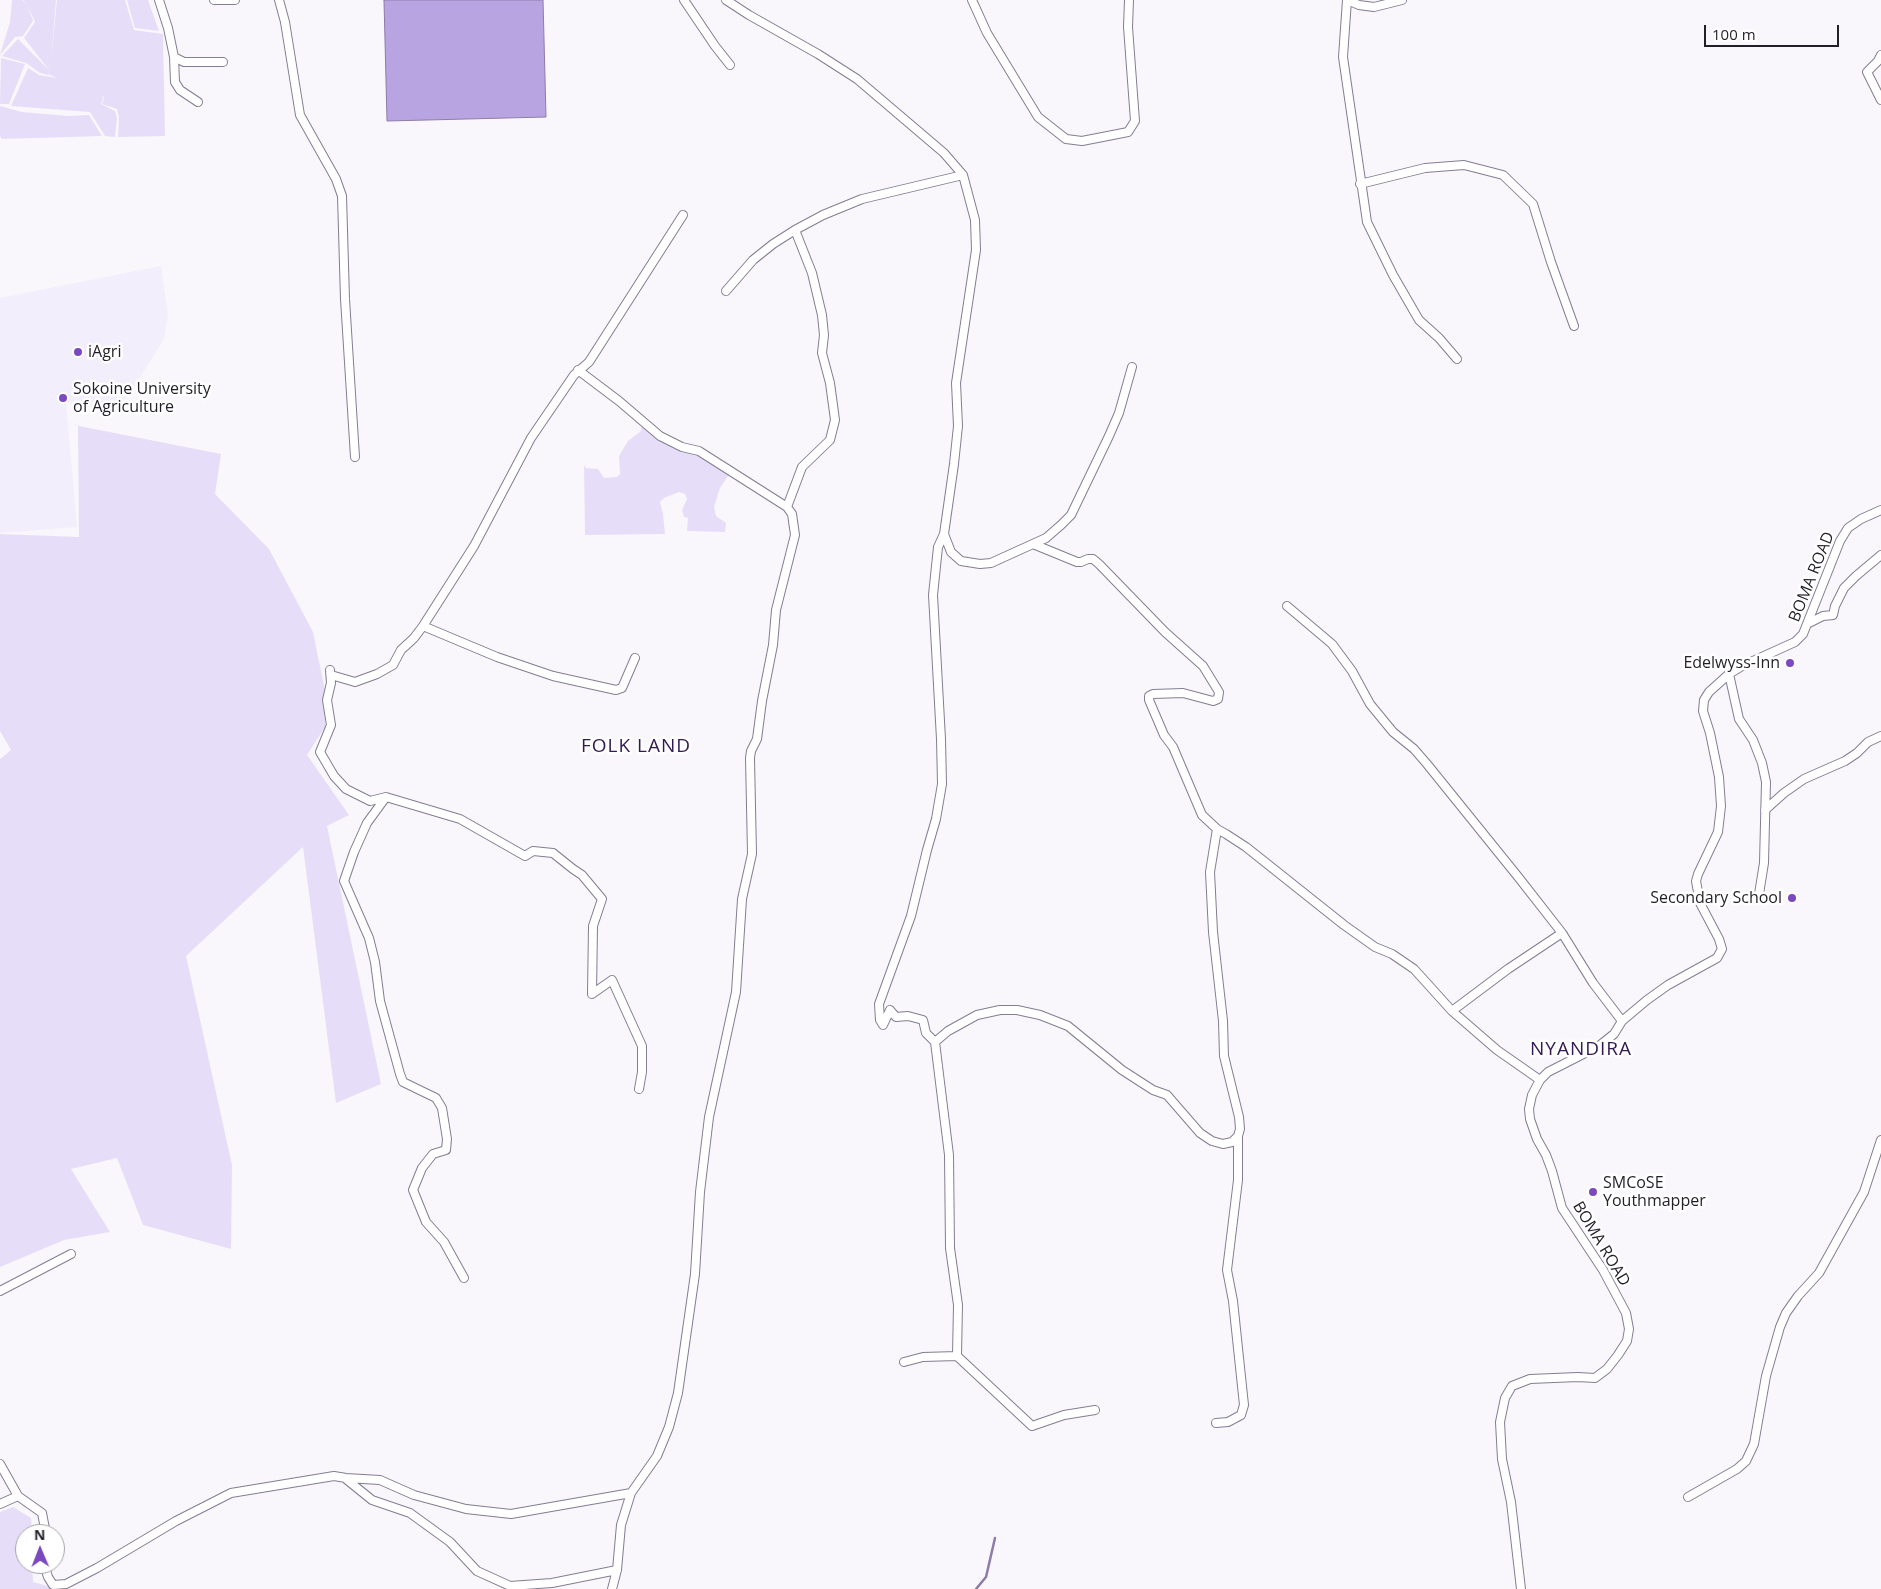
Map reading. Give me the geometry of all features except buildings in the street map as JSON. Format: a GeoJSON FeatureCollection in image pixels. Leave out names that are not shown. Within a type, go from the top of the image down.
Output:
{"type":"FeatureCollection","features":[{"type":"Feature","properties":{"kind":"street"},"geometry":{"type":"LineString","coordinates":[[159,0],[168,28],[174,57],[175,82],[180,90],[198,102]]}},
{"type":"Feature","properties":{"kind":"street"},"geometry":{"type":"LineString","coordinates":[[214,0],[235,0]]}},
{"type":"Feature","properties":{"kind":"street"},"geometry":{"type":"LineString","coordinates":[[279,0],[285,22],[300,115],[336,179],[342,196],[345,299],[355,457]]}},
{"type":"Feature","properties":{"kind":"street"},"geometry":{"type":"LineString","coordinates":[[684,0],[715,46],[730,64]]}},
{"type":"Feature","properties":{"kind":"street"},"geometry":{"type":"LineString","coordinates":[[726,0],[749,16],[818,54],[856,79],[944,153],[963,175],[975,220],[976,250],[956,383],[958,426],[954,464],[944,534],[938,547],[933,595],[942,739],[942,784],[936,819],[926,850],[911,916],[879,1004],[880,1020],[883,1024],[890,1010],[896,1017],[908,1016],[923,1020],[926,1033],[935,1042],[950,1155],[950,1248],[958,1305],[957,1356]]}},
{"type":"Feature","properties":{"kind":"street"},"geometry":{"type":"LineString","coordinates":[[972,0],[992,41],[1038,116],[1066,139],[1082,141],[1128,132],[1134,121],[1128,27],[1129,0]]}},
{"type":"Feature","properties":{"kind":"street"},"geometry":{"type":"LineString","coordinates":[[1402,0],[1374,7],[1359,5],[1347,0],[1343,57],[1360,184],[1367,222],[1393,274],[1419,320],[1439,338],[1457,359]]}},
{"type":"Feature","properties":{"kind":"street"},"geometry":{"type":"LineString","coordinates":[[1881,55],[1867,72],[1881,100]]}},
{"type":"Feature","properties":{"kind":"street"},"geometry":{"type":"LineString","coordinates":[[174,57],[184,62],[223,62]]}},
{"type":"Feature","properties":{"kind":"street"},"geometry":{"type":"LineString","coordinates":[[1360,184],[1425,168],[1464,165],[1503,175],[1533,204],[1574,326]]}},
{"type":"Feature","properties":{"kind":"street"},"geometry":{"type":"LineString","coordinates":[[726,291],[753,260],[773,244],[794,230],[823,215],[862,199],[963,175]]}},
{"type":"Feature","properties":{"kind":"street"},"geometry":{"type":"LineString","coordinates":[[639,1089],[642,1072],[642,1046],[612,980],[592,994],[593,926],[602,899],[582,875],[553,853],[533,850],[525,856],[460,819],[419,805],[386,797],[370,801],[346,789],[334,776],[320,752],[331,725],[327,700],[331,683],[331,672],[355,682],[377,674],[393,665],[401,650],[414,638],[474,546],[532,438],[578,370],[589,362],[683,215]]}},
{"type":"Feature","properties":{"kind":"street"},"geometry":{"type":"LineString","coordinates":[[787,507],[802,467],[830,440],[835,420],[830,383],[822,353],[824,335],[822,316],[812,273],[794,230]]}},
{"type":"Feature","properties":{"kind":"street"},"geometry":{"type":"LineString","coordinates":[[944,534],[951,552],[961,560],[980,564],[990,563],[1046,538],[1061,525],[1070,514],[1119,413],[1132,367]]}},
{"type":"Feature","properties":{"kind":"street"},"geometry":{"type":"LineString","coordinates":[[578,370],[619,401],[660,436],[682,447],[699,451],[787,507],[792,514],[795,534],[776,610],[773,645],[762,701],[757,740],[751,751],[750,758],[752,854],[742,898],[736,992],[706,1133],[695,1274],[679,1385],[669,1427],[657,1456],[631,1493],[622,1525],[617,1570],[612,1589]]}},
{"type":"Feature","properties":{"kind":"street","name":"BOMA ROAD"},"geometry":{"type":"LineString","coordinates":[[1521,1589],[1511,1502],[1502,1459],[1500,1422],[1505,1398],[1512,1386],[1530,1379],[1595,1378],[1607,1369],[1618,1355],[1627,1341],[1629,1329],[1626,1313],[1603,1270],[1562,1208],[1552,1171],[1533,1131],[1529,1109],[1532,1094],[1540,1080],[1548,1072],[1599,1046],[1614,1034],[1622,1021],[1647,1000],[1668,985],[1717,958],[1722,949],[1719,939],[1700,903],[1696,882],[1718,832],[1722,806],[1719,777],[1710,732],[1703,711],[1704,700],[1709,692],[1729,674],[1742,666],[1795,642],[1804,634],[1840,541],[1848,528],[1881,510]]}},
{"type":"Feature","properties":{"kind":"street"},"geometry":{"type":"LineString","coordinates":[[1033,544],[1076,562],[1093,559],[1165,632],[1203,666],[1219,692],[1216,701],[1183,693],[1153,694],[1149,696],[1149,700],[1164,735],[1173,747],[1202,814],[1217,830],[1246,847],[1344,925],[1414,969],[1452,1011],[1497,1050],[1540,1080]]}},
{"type":"Feature","properties":{"kind":"street"},"geometry":{"type":"LineString","coordinates":[[1809,623],[1823,616],[1833,615],[1835,606],[1844,588],[1881,555]]}},
{"type":"Feature","properties":{"kind":"street"},"geometry":{"type":"LineString","coordinates":[[1288,606],[1332,644],[1352,671],[1370,704],[1393,732],[1414,749],[1427,764],[1562,933],[1593,982],[1622,1021]]}},
{"type":"Feature","properties":{"kind":"street"},"geometry":{"type":"LineString","coordinates":[[423,626],[496,657],[544,673],[616,690],[622,688],[635,658]]}},
{"type":"Feature","properties":{"kind":"street"},"geometry":{"type":"LineString","coordinates":[[1729,674],[1739,719],[1753,740],[1762,763],[1766,782],[1764,864],[1759,894]]}},
{"type":"Feature","properties":{"kind":"street"},"geometry":{"type":"LineString","coordinates":[[1765,810],[1804,779],[1845,761],[1868,742],[1881,736]]}},
{"type":"Feature","properties":{"kind":"street"},"geometry":{"type":"LineString","coordinates":[[386,797],[367,824],[354,852],[344,881],[369,938],[375,962],[380,1001],[400,1074],[404,1082],[436,1098],[442,1108],[447,1139],[446,1150],[433,1154],[422,1168],[413,1190],[426,1222],[444,1242],[464,1278]]}},
{"type":"Feature","properties":{"kind":"street"},"geometry":{"type":"LineString","coordinates":[[1216,1423],[1228,1422],[1241,1415],[1244,1405],[1233,1301],[1227,1270],[1238,1180],[1238,1136],[1240,1129],[1239,1117],[1224,1056],[1221,1003],[1213,932],[1210,872],[1217,830]]}},
{"type":"Feature","properties":{"kind":"street"},"geometry":{"type":"LineString","coordinates":[[1452,1011],[1508,969],[1562,933]]}},
{"type":"Feature","properties":{"kind":"street"},"geometry":{"type":"LineString","coordinates":[[935,1042],[977,1015],[1000,1010],[1017,1010],[1040,1015],[1068,1026],[1122,1070],[1152,1090],[1167,1095],[1200,1133],[1212,1141],[1223,1144],[1232,1142],[1238,1136]]}},
{"type":"Feature","properties":{"kind":"street"},"geometry":{"type":"LineString","coordinates":[[1688,1497],[1737,1469],[1746,1461],[1754,1444],[1766,1376],[1780,1327],[1786,1313],[1798,1296],[1819,1272],[1864,1192],[1881,1140]]}},
{"type":"Feature","properties":{"kind":"street"},"geometry":{"type":"LineString","coordinates":[[0,1290],[70,1254]]}},
{"type":"Feature","properties":{"kind":"street"},"geometry":{"type":"LineString","coordinates":[[904,1362],[923,1357],[957,1356],[1032,1426],[1064,1416],[1095,1410]]}},
{"type":"Feature","properties":{"kind":"street"},"geometry":{"type":"LineString","coordinates":[[0,1464],[18,1496],[42,1513],[44,1524]]}},
{"type":"Feature","properties":{"kind":"street"},"geometry":{"type":"LineString","coordinates":[[47,1574],[53,1585],[66,1584],[97,1568],[176,1521],[231,1493],[334,1476],[380,1480],[414,1495],[458,1507],[511,1514],[631,1493]]}},
{"type":"Feature","properties":{"kind":"street"},"geometry":{"type":"LineString","coordinates":[[346,1478],[372,1500],[410,1513],[450,1542],[477,1571],[510,1586],[552,1583],[617,1570]]}},
{"type":"Feature","properties":{"kind":"street"},"geometry":{"type":"LineString","coordinates":[[0,1504],[18,1496]]}},
{"type":"Feature","properties":{"kind":"shaded area"},"geometry":{"type":"Polygon","coordinates":[[[12,0],[22,0],[27,5],[23,0],[56,0],[51,61],[57,0],[125,0],[134,30],[163,34],[165,136],[118,137],[119,118],[117,109],[102,104],[104,98],[102,95],[101,104],[115,111],[117,118],[115,137],[105,136],[90,112],[11,106],[28,68],[39,75],[57,78],[50,75],[50,73],[49,75],[40,73],[26,63],[2,56],[18,39],[50,71],[24,38],[35,22],[28,7],[33,21],[23,36],[15,37],[0,55],[10,22],[12,0]]]}},
{"type":"Feature","properties":{"kind":"shaded area"},"geometry":{"type":"Polygon","coordinates":[[[127,0],[148,0],[159,31],[135,28],[127,0]]]}},
{"type":"Feature","properties":{"kind":"shaded area"},"geometry":{"type":"Polygon","coordinates":[[[384,0],[543,0],[546,117],[387,121],[384,0]]]}},
{"type":"Feature","properties":{"kind":"shaded area"},"geometry":{"type":"Polygon","coordinates":[[[1,58],[25,64],[9,104],[0,104],[1,58]]]}},
{"type":"Feature","properties":{"kind":"shaded area"},"geometry":{"type":"Polygon","coordinates":[[[0,106],[22,112],[68,116],[89,115],[102,136],[2,139],[0,136],[0,106]]]}},
{"type":"Feature","properties":{"kind":"shaded area","name":"Sokoine University of Agriculture"},"geometry":{"type":"Polygon","coordinates":[[[161,266],[168,315],[164,339],[130,394],[110,411],[66,402],[77,527],[0,533],[0,298],[161,266]]]}},
{"type":"Feature","properties":{"kind":"shaded area"},"geometry":{"type":"Polygon","coordinates":[[[642,420],[660,436],[699,451],[730,473],[720,488],[714,507],[716,516],[726,523],[725,532],[687,531],[688,518],[684,517],[682,510],[687,499],[685,494],[679,492],[664,498],[660,502],[665,534],[585,535],[584,465],[586,468],[598,469],[604,478],[617,477],[620,474],[619,456],[628,441],[641,431],[642,420]]]}},
{"type":"Feature","properties":{"kind":"shaded area"},"geometry":{"type":"Polygon","coordinates":[[[67,422],[221,454],[215,494],[269,549],[313,632],[327,700],[325,727],[307,755],[349,815],[327,826],[381,1084],[336,1103],[303,847],[186,956],[232,1165],[231,1249],[143,1225],[117,1158],[71,1169],[110,1232],[64,1240],[0,1267],[0,759],[11,750],[0,731],[0,534],[79,537],[78,426],[67,422]]]}},
{"type":"Feature","properties":{"kind":"shaded area"},"geometry":{"type":"Polygon","coordinates":[[[13,1507],[31,1518],[31,1524],[15,1524],[15,1574],[33,1574],[33,1582],[59,1589],[0,1589],[0,1512],[13,1507]]]}},
{"type":"Feature","properties":{"kind":"waterway"},"geometry":{"type":"LineString","coordinates":[[976,1589],[986,1577],[995,1538]]}},
{"type":"Feature","properties":{"kind":"place","name":"iAgri"},"geometry":{"type":"Point","coordinates":[78,352]}},
{"type":"Feature","properties":{"kind":"place","name":"Sokoine University of Agriculture"},"geometry":{"type":"Point","coordinates":[63,398]}},
{"type":"Feature","properties":{"kind":"place","name":"Edelwyss-Inn"},"geometry":{"type":"Point","coordinates":[1790,663]}},
{"type":"Feature","properties":{"kind":"place","name":"Secondary School"},"geometry":{"type":"Point","coordinates":[1792,898]}},
{"type":"Feature","properties":{"kind":"place","name":"SMCoSE Youthmapper"},"geometry":{"type":"Point","coordinates":[1593,1192]}},
{"type":"Feature","properties":{"kind":"district","name":"FOLK LAND"},"geometry":{"type":"Point","coordinates":[636,747]}},
{"type":"Feature","properties":{"kind":"district","name":"NYANDIRA"},"geometry":{"type":"Point","coordinates":[1581,1050]}}]}
